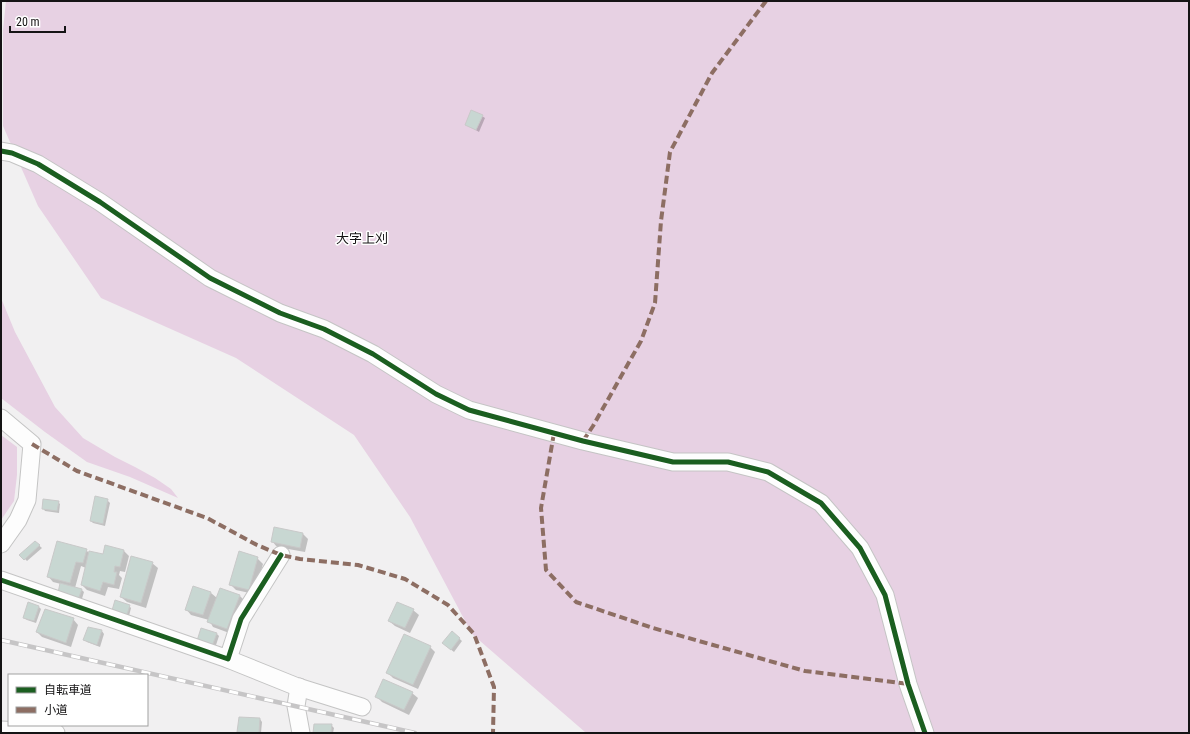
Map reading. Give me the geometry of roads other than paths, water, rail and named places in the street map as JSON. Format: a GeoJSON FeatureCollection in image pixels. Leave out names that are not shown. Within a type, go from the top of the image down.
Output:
{"type":"FeatureCollection","features":[{"type":"Feature","properties":{"kind":"street"},"geometry":{"type":"LineString","coordinates":[[1,151],[12,153],[38,164],[100,202],[210,278],[280,313],[324,329],[373,354],[436,394],[469,410],[582,441],[673,462],[728,462],[768,472],[821,503],[860,548],[885,595],[908,684],[925,733]]}},
{"type":"Feature","properties":{"kind":"street"},"geometry":{"type":"LineString","coordinates":[[1,418],[32,444],[27,500],[18,520],[1,544]]}},
{"type":"Feature","properties":{"kind":"street"},"geometry":{"type":"LineString","coordinates":[[228,659],[241,619],[280,555]]}},
{"type":"Feature","properties":{"kind":"street"},"geometry":{"type":"LineString","coordinates":[[1,580],[228,659],[299,688],[362,707]]}},
{"type":"Feature","properties":{"kind":"street"},"geometry":{"type":"LineString","coordinates":[[299,688],[296,706],[301,733]]}},
{"type":"Feature","properties":{"kind":"street"},"geometry":{"type":"LineString","coordinates":[[1,730],[56,733]]}},
{"type":"Feature","properties":{"kind":"railway"},"geometry":{"type":"LineString","coordinates":[[1,640],[415,733]]}},
{"type":"Feature","properties":{"kind":"district","name":"大字上刈"},"geometry":{"type":"Point","coordinates":[362,238]}}]}
